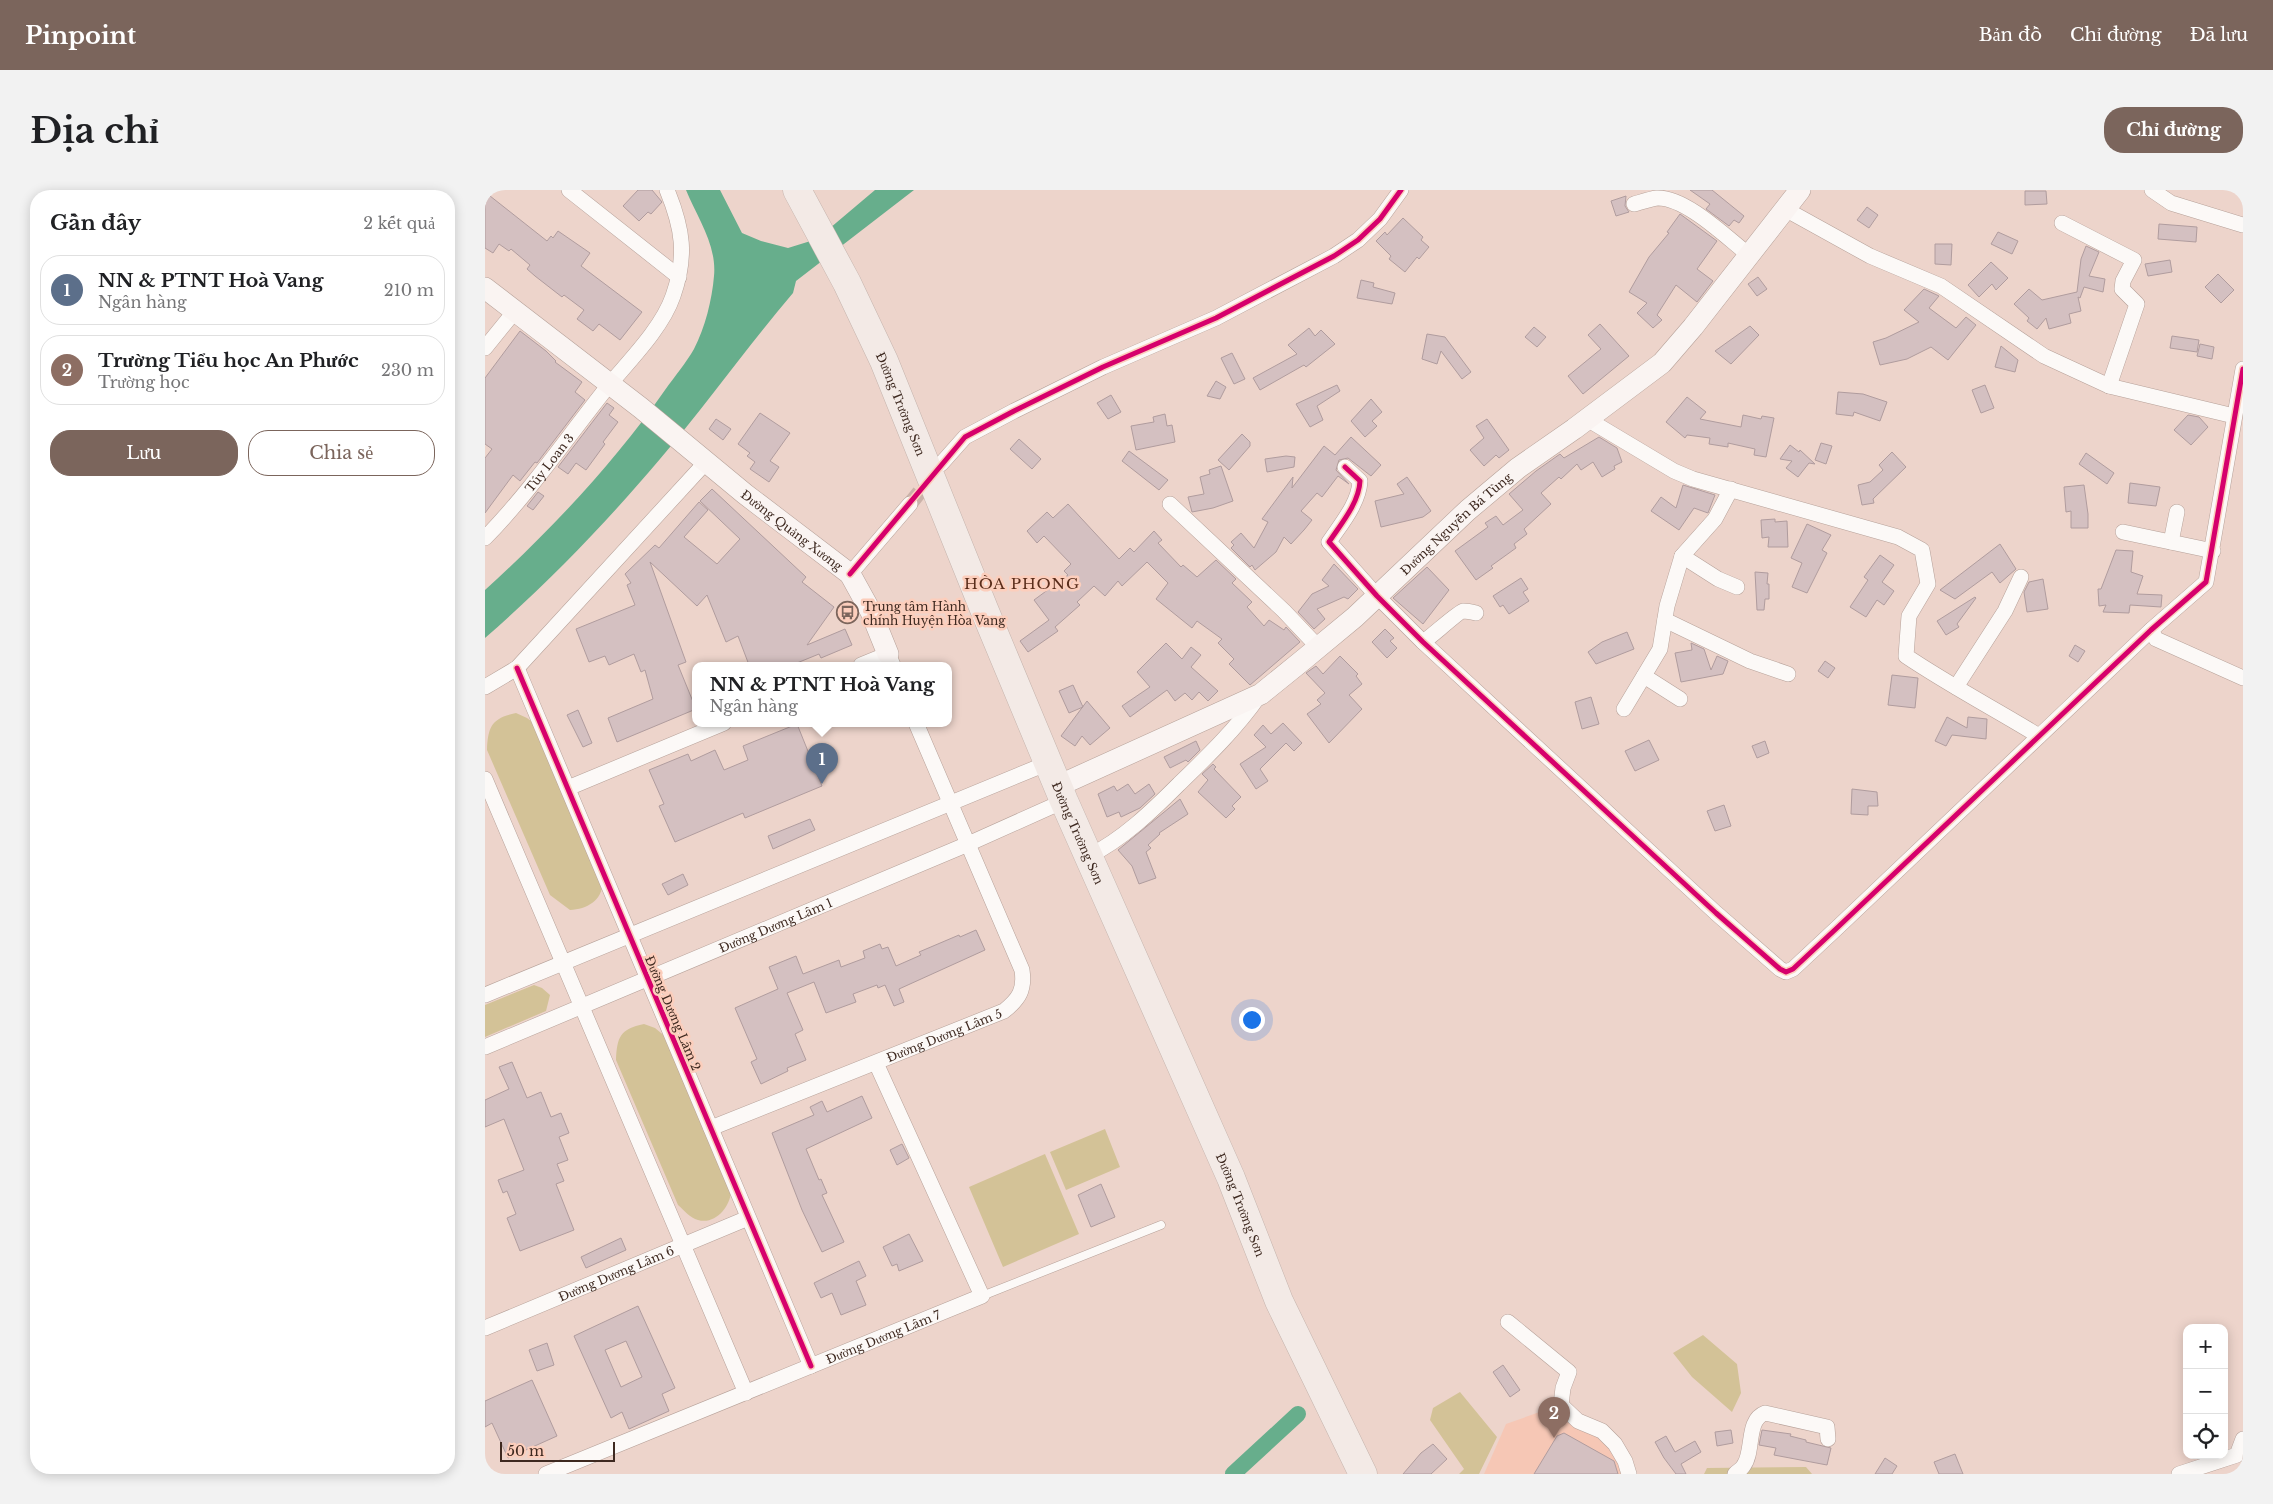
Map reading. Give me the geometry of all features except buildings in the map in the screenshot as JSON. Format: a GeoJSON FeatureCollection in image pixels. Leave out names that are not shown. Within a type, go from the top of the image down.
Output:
{"type":"FeatureCollection","features":[{"type":"Feature","properties":{"kind":"highway","name":"Đường Trường Sơn"},"geometry":{"type":"LineString","coordinates":[[797,190],[847,283],[884,361],[1057,783],[1231,1178],[1279,1301],[1363,1474]]}},
{"type":"Feature","properties":{"kind":"main road","name":"Đường Nguyễn Bá Tùng"},"geometry":{"type":"LineString","coordinates":[[1057,783],[1261,694],[1377,596],[1467,510],[1518,468],[1662,363],[1800,190]]}},
{"type":"Feature","properties":{"kind":"main road"},"geometry":{"type":"LineString","coordinates":[[485,288],[610,385]]}},
{"type":"Feature","properties":{"kind":"main road","name":"Đường Quảng Xương"},"geometry":{"type":"LineString","coordinates":[[610,385],[850,574],[871,612],[891,660]]}},
{"type":"Feature","properties":{"kind":"street"},"geometry":{"type":"LineString","coordinates":[[569,190],[679,277]]}},
{"type":"Feature","properties":{"kind":"street","name":"Túy Loan 3"},"geometry":{"type":"LineString","coordinates":[[485,538],[532,484],[648,340],[673,298],[679,277],[683,243],[667,190]]}},
{"type":"Feature","properties":{"kind":"street"},"geometry":{"type":"LineString","coordinates":[[941,464],[965,437],[1014,410],[1103,367],[1216,318],[1334,256],[1358,240],[1380,219],[1401,190]]}},
{"type":"Feature","properties":{"kind":"street"},"geometry":{"type":"LineString","coordinates":[[2152,190],[2171,203],[2243,225]]}},
{"type":"Feature","properties":{"kind":"street"},"geometry":{"type":"LineString","coordinates":[[1634,204],[1657,198],[1678,204],[1696,213],[1749,255]]}},
{"type":"Feature","properties":{"kind":"street"},"geometry":{"type":"LineString","coordinates":[[1785,209],[1870,256],[1941,286],[2031,349],[2109,386],[2234,416]]}},
{"type":"Feature","properties":{"kind":"street"},"geometry":{"type":"LineString","coordinates":[[2062,224],[2134,260],[2123,281],[2122,289],[2137,304],[2109,386]]}},
{"type":"Feature","properties":{"kind":"street"},"geometry":{"type":"LineString","coordinates":[[485,348],[515,311]]}},
{"type":"Feature","properties":{"kind":"street"},"geometry":{"type":"LineString","coordinates":[[1345,467],[1360,481],[1360,486],[1351,509],[1329,542],[1377,596],[1423,642],[1716,913],[1780,969],[1787,972],[1793,969],[1838,928],[2151,630],[2206,582],[2213,551],[2243,369]]}},
{"type":"Feature","properties":{"kind":"street"},"geometry":{"type":"LineString","coordinates":[[1587,419],[1674,471],[1693,479],[1898,536],[1923,550],[1928,584],[1909,616],[1906,656],[1933,674],[2039,736]]}},
{"type":"Feature","properties":{"kind":"street"},"geometry":{"type":"LineString","coordinates":[[485,687],[517,668],[706,462]]}},
{"type":"Feature","properties":{"kind":"street"},"geometry":{"type":"LineString","coordinates":[[1624,709],[1660,649],[1674,580],[1682,556],[1715,519],[1731,489]]}},
{"type":"Feature","properties":{"kind":"street"},"geometry":{"type":"LineString","coordinates":[[850,574],[910,504]]}},
{"type":"Feature","properties":{"kind":"street"},"geometry":{"type":"LineString","coordinates":[[1170,504],[1284,611],[1318,647]]}},
{"type":"Feature","properties":{"kind":"street"},"geometry":{"type":"LineString","coordinates":[[2171,542],[2177,512]]}},
{"type":"Feature","properties":{"kind":"street"},"geometry":{"type":"LineString","coordinates":[[2123,532],[2213,551]]}},
{"type":"Feature","properties":{"kind":"street"},"geometry":{"type":"LineString","coordinates":[[1682,556],[1718,579],[1737,586]]}},
{"type":"Feature","properties":{"kind":"street"},"geometry":{"type":"LineString","coordinates":[[1956,687],[2005,611],[2021,577]]}},
{"type":"Feature","properties":{"kind":"street"},"geometry":{"type":"LineString","coordinates":[[1423,642],[1442,629],[1455,615],[1462,611],[1476,613]]}},
{"type":"Feature","properties":{"kind":"street"},"geometry":{"type":"LineString","coordinates":[[1665,620],[1750,661],[1788,674]]}},
{"type":"Feature","properties":{"kind":"street"},"geometry":{"type":"LineString","coordinates":[[2151,630],[2156,639],[2243,678]]}},
{"type":"Feature","properties":{"kind":"street","name":"Đường Dương Lâm 2"},"geometry":{"type":"LineString","coordinates":[[517,668],[811,1366]]}},
{"type":"Feature","properties":{"kind":"street"},"geometry":{"type":"LineString","coordinates":[[1644,676],[1680,699]]}},
{"type":"Feature","properties":{"kind":"street"},"geometry":{"type":"LineString","coordinates":[[1089,856],[1111,845],[1160,803],[1217,748],[1241,721],[1261,694]]}},
{"type":"Feature","properties":{"kind":"street"},"geometry":{"type":"LineString","coordinates":[[568,788],[714,727]]}},
{"type":"Feature","properties":{"kind":"street","name":"Đường Dương Lâm 5"},"geometry":{"type":"LineString","coordinates":[[711,1128],[1004,1011],[1018,1000],[1025,984],[1022,970],[949,803],[919,727]]}},
{"type":"Feature","properties":{"kind":"street"},"geometry":{"type":"LineString","coordinates":[[485,780],[746,1393]]}},
{"type":"Feature","properties":{"kind":"street"},"geometry":{"type":"LineString","coordinates":[[485,995],[949,803],[1057,783]]}},
{"type":"Feature","properties":{"kind":"street","name":"Đường Dương Lâm 1"},"geometry":{"type":"LineString","coordinates":[[485,1047],[968,844],[1057,783]]}},
{"type":"Feature","properties":{"kind":"street"},"geometry":{"type":"LineString","coordinates":[[876,1063],[982,1296]]}},
{"type":"Feature","properties":{"kind":"street","name":"Đường Dương Lâm 6"},"geometry":{"type":"LineString","coordinates":[[485,1328],[748,1218]]}},
{"type":"Feature","properties":{"kind":"street","name":"Đường Dương Lâm 7"},"geometry":{"type":"LineString","coordinates":[[546,1474],[982,1296]]}},
{"type":"Feature","properties":{"kind":"street"},"geometry":{"type":"LineString","coordinates":[[1508,1322],[1569,1372],[1563,1388],[1561,1406],[1578,1421],[1602,1431],[1615,1444],[1629,1474]]}},
{"type":"Feature","properties":{"kind":"street"},"geometry":{"type":"LineString","coordinates":[[1735,1474],[1745,1465],[1755,1422],[1760,1414],[1765,1413],[1827,1427],[1828,1440]]}},
{"type":"Feature","properties":{"kind":"street"},"geometry":{"type":"LineString","coordinates":[[2179,1474],[2237,1455],[2243,1439]]}},
{"type":"Feature","properties":{"kind":"lane"},"geometry":{"type":"LineString","coordinates":[[982,1296],[1161,1225]]}},
{"type":"Feature","properties":{"kind":"shaded area"},"geometry":{"type":"Polygon","coordinates":[[[686,190],[720,190],[742,233],[761,241],[788,248],[817,239],[875,190],[914,190],[796,281],[793,293],[677,439],[639,483],[554,574],[485,638],[485,590],[558,520],[603,470],[645,417],[698,341],[710,304],[714,265],[709,242],[686,190]]]}},
{"type":"Feature","properties":{"kind":"shaded area"},"geometry":{"type":"Polygon","coordinates":[[[516,713],[539,727],[603,882],[597,899],[588,906],[570,910],[550,895],[487,750],[490,729],[493,724],[501,718],[516,713]]]}},
{"type":"Feature","properties":{"kind":"shaded area"},"geometry":{"type":"Polygon","coordinates":[[[534,985],[542,988],[550,995],[546,1011],[485,1037],[485,1005],[534,985]]]}},
{"type":"Feature","properties":{"kind":"shaded area"},"geometry":{"type":"Polygon","coordinates":[[[644,1024],[655,1028],[667,1038],[731,1192],[725,1209],[721,1214],[710,1220],[695,1219],[678,1205],[616,1060],[617,1045],[621,1035],[636,1026],[644,1024]]]}},
{"type":"Feature","properties":{"kind":"shaded area"},"geometry":{"type":"Polygon","coordinates":[[[1105,1129],[1120,1167],[1066,1190],[1050,1152],[1105,1129]]]}},
{"type":"Feature","properties":{"kind":"shaded area"},"geometry":{"type":"Polygon","coordinates":[[[1045,1154],[1079,1234],[1003,1267],[969,1187],[1045,1154]]]}},
{"type":"Feature","properties":{"kind":"shaded area"},"geometry":{"type":"Polygon","coordinates":[[[1703,1335],[1737,1364],[1741,1393],[1732,1412],[1692,1377],[1673,1353],[1703,1335]]]}},
{"type":"Feature","properties":{"kind":"shaded area"},"geometry":{"type":"Polygon","coordinates":[[[1460,1392],[1497,1437],[1479,1474],[1459,1474],[1464,1469],[1430,1420],[1433,1408],[1460,1392]]]}},
{"type":"Feature","properties":{"kind":"shaded area"},"geometry":{"type":"Polygon","coordinates":[[[1551,1408],[1598,1428],[1605,1434],[1623,1474],[1484,1474],[1506,1424],[1551,1408]]]}},
{"type":"Feature","properties":{"kind":"shaded area"},"geometry":{"type":"Polygon","coordinates":[[[1806,1467],[1812,1474],[1704,1474],[1707,1468],[1806,1467]]]}},
{"type":"Feature","properties":{"kind":"waterway"},"geometry":{"type":"LineString","coordinates":[[1233,1474],[1298,1414]]}},
{"type":"Feature","properties":{"kind":"tunnel"},"geometry":{"type":"LineString","coordinates":[[910,504],[934,474]]}},
{"type":"Feature","properties":{"kind":"cycle path"},"geometry":{"type":"LineString","coordinates":[[850,574],[965,437],[1103,367],[1216,318],[1334,256],[1358,240],[1380,219],[1401,190]]}},
{"type":"Feature","properties":{"kind":"cycle path"},"geometry":{"type":"LineString","coordinates":[[1345,467],[1360,481],[1359,489],[1349,513],[1329,542],[1377,596],[1423,642],[1716,913],[1780,969],[1786,972],[1793,969],[2151,630],[2206,582],[2243,369]]}},
{"type":"Feature","properties":{"kind":"cycle path"},"geometry":{"type":"LineString","coordinates":[[517,668],[811,1366]]}},
{"type":"Feature","properties":{"kind":"place","name":"Trung tâm Hành chính Huyện Hòa Vang"},"geometry":{"type":"Point","coordinates":[847,613]}},
{"type":"Feature","properties":{"kind":"place","name":"NN & PTNT Hoà Vang"},"geometry":{"type":"Point","coordinates":[822,784]}},
{"type":"Feature","properties":{"kind":"place","name":"Trường Tiểu học An Phước"},"geometry":{"type":"Point","coordinates":[1554,1438]}},
{"type":"Feature","properties":{"kind":"district","name":"HÒA PHONG"},"geometry":{"type":"Point","coordinates":[1022,583]}}]}
